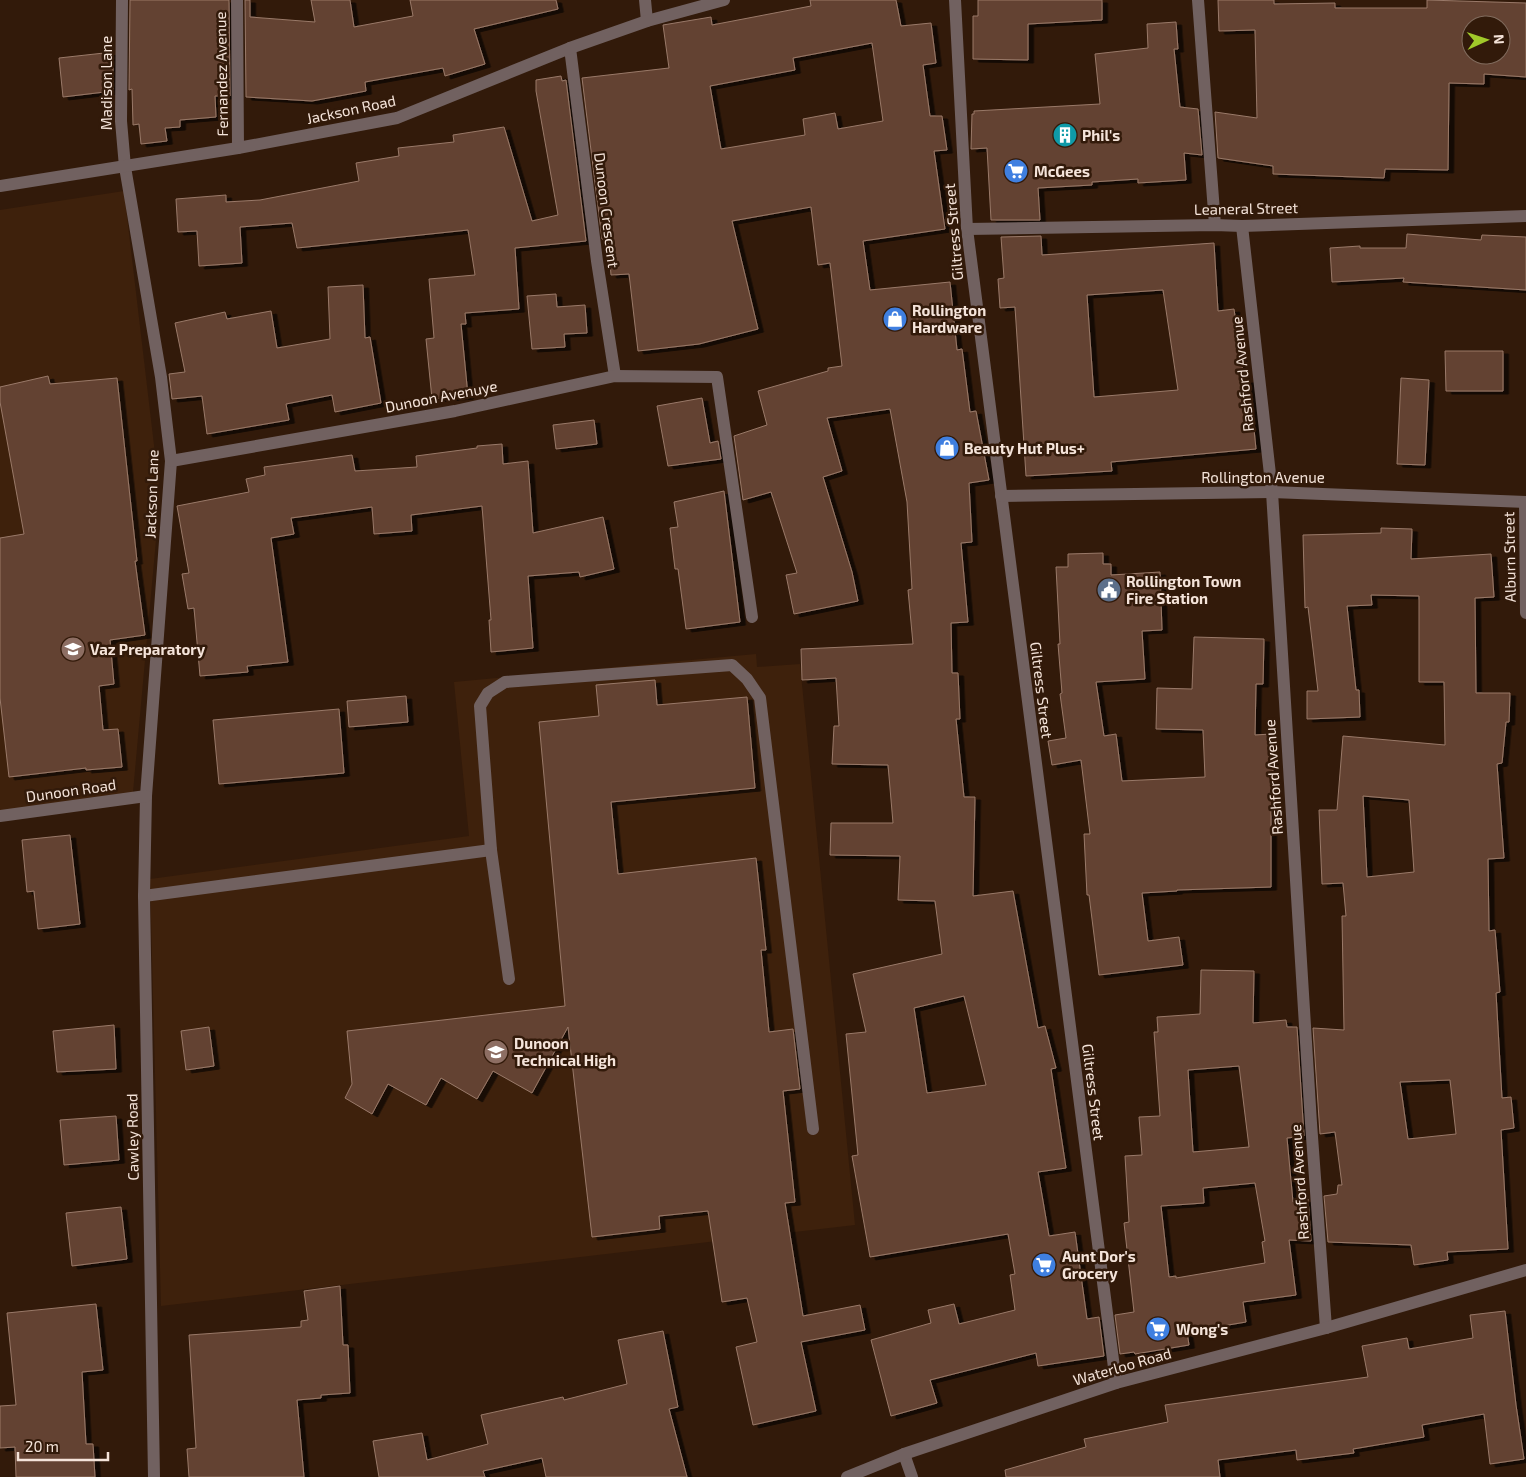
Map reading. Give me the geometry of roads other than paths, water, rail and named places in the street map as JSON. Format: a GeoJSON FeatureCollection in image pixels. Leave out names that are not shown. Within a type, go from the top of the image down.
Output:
{"type":"FeatureCollection","features":[{"type":"Feature","properties":{"kind":"street","name":"Madison Lane"},"geometry":{"type":"LineString","coordinates":[[122,0],[121,121],[125,167]]}},
{"type":"Feature","properties":{"kind":"street","name":"Fernandez Avenue"},"geometry":{"type":"LineString","coordinates":[[237,0],[238,148]]}},
{"type":"Feature","properties":{"kind":"street"},"geometry":{"type":"LineString","coordinates":[[645,0],[647,21]]}},
{"type":"Feature","properties":{"kind":"street","name":"Jackson Road"},"geometry":{"type":"LineString","coordinates":[[0,186],[238,148],[397,118],[570,48],[647,21],[724,0]]}},
{"type":"Feature","properties":{"kind":"street","name":"Giltress Street"},"geometry":{"type":"LineString","coordinates":[[954,0],[966,229],[1116,1383]]}},
{"type":"Feature","properties":{"kind":"street"},"geometry":{"type":"LineString","coordinates":[[1198,0],[1215,225]]}},
{"type":"Feature","properties":{"kind":"street","name":"Dunoon Crescent"},"geometry":{"type":"LineString","coordinates":[[570,48],[597,261],[615,376]]}},
{"type":"Feature","properties":{"kind":"street","name":"Jackson Lane"},"geometry":{"type":"LineString","coordinates":[[125,167],[161,377],[172,461],[146,796]]}},
{"type":"Feature","properties":{"kind":"street","name":"Leaneral Street"},"geometry":{"type":"LineString","coordinates":[[966,229],[1242,226],[1526,216]]}},
{"type":"Feature","properties":{"kind":"street","name":"Rashford Avenue"},"geometry":{"type":"LineString","coordinates":[[1242,226],[1272,492],[1311,1123],[1326,1328]]}},
{"type":"Feature","properties":{"kind":"street","name":"Dunoon Avenuye"},"geometry":{"type":"LineString","coordinates":[[172,461],[455,411],[615,376],[717,377],[752,617]]}},
{"type":"Feature","properties":{"kind":"street","name":"Rollington Avenue"},"geometry":{"type":"LineString","coordinates":[[1000,496],[1272,492],[1525,502]]}},
{"type":"Feature","properties":{"kind":"street","name":"Alburn Street"},"geometry":{"type":"LineString","coordinates":[[1525,502],[1526,613]]}},
{"type":"Feature","properties":{"kind":"street"},"geometry":{"type":"LineString","coordinates":[[509,980],[491,850],[480,706],[488,692],[505,682],[732,665],[747,679],[760,698],[813,1129]]}},
{"type":"Feature","properties":{"kind":"street","name":"Dunoon Road"},"geometry":{"type":"LineString","coordinates":[[0,816],[146,796]]}},
{"type":"Feature","properties":{"kind":"street","name":"Cawley Road"},"geometry":{"type":"LineString","coordinates":[[146,796],[144,896],[154,1477]]}},
{"type":"Feature","properties":{"kind":"street"},"geometry":{"type":"LineString","coordinates":[[144,896],[491,850]]}},
{"type":"Feature","properties":{"kind":"street","name":"Waterloo Road"},"geometry":{"type":"LineString","coordinates":[[847,1477],[904,1454],[1116,1383],[1326,1328],[1526,1270]]}},
{"type":"Feature","properties":{"kind":"street"},"geometry":{"type":"LineString","coordinates":[[904,1454],[912,1477]]}},
{"type":"Feature","properties":{"kind":"place","name":"Phil's"},"geometry":{"type":"Point","coordinates":[1065,135]}},
{"type":"Feature","properties":{"kind":"place","name":"McGees"},"geometry":{"type":"Point","coordinates":[1016,171]}},
{"type":"Feature","properties":{"kind":"place","name":"Rollington Hardware"},"geometry":{"type":"Point","coordinates":[895,319]}},
{"type":"Feature","properties":{"kind":"place","name":"Beauty Hut Plus+"},"geometry":{"type":"Point","coordinates":[947,448]}},
{"type":"Feature","properties":{"kind":"place","name":"Rollington Town Fire Station"},"geometry":{"type":"Point","coordinates":[1109,590]}},
{"type":"Feature","properties":{"kind":"place","name":"Vaz Preparatory"},"geometry":{"type":"Point","coordinates":[73,649]}},
{"type":"Feature","properties":{"kind":"place","name":"Dunoon Technical High"},"geometry":{"type":"Point","coordinates":[496,1052]}},
{"type":"Feature","properties":{"kind":"place","name":"Aunt Dor's Grocery"},"geometry":{"type":"Point","coordinates":[1044,1265]}},
{"type":"Feature","properties":{"kind":"place","name":"Wong's"},"geometry":{"type":"Point","coordinates":[1158,1329]}}]}
